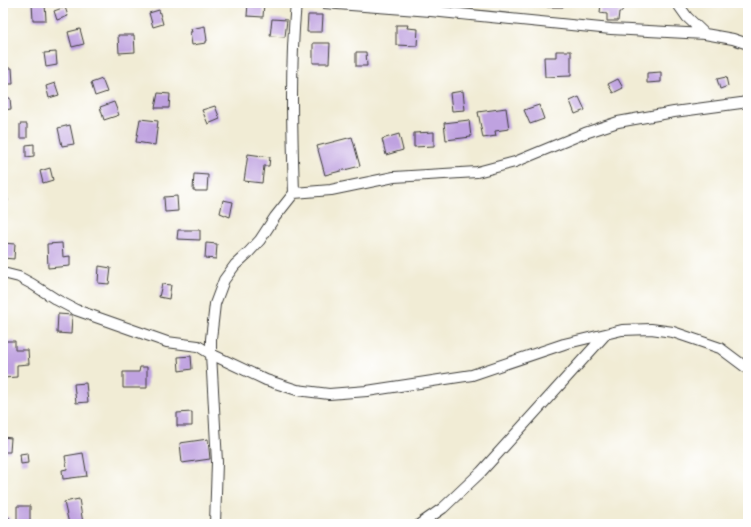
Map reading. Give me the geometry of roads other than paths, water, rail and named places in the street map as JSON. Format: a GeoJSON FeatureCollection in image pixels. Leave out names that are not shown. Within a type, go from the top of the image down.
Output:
{"type":"FeatureCollection","features":[{"type":"Feature","properties":{"kind":"street"},"geometry":{"type":"LineString","coordinates":[[214,524],[217,462],[210,339],[215,304],[224,280],[235,265],[260,240],[275,217],[294,193],[292,124],[293,32],[296,3]]}},
{"type":"Feature","properties":{"kind":"street"},"geometry":{"type":"LineString","coordinates":[[324,3],[431,11],[611,29],[705,34],[733,39],[748,44]]}},
{"type":"Feature","properties":{"kind":"street"},"geometry":{"type":"LineString","coordinates":[[677,3],[687,16],[705,34]]}},
{"type":"Feature","properties":{"kind":"street"},"geometry":{"type":"LineString","coordinates":[[294,193],[331,190],[394,177],[477,172],[515,162],[618,122],[674,112],[741,103],[748,100]]}},
{"type":"Feature","properties":{"kind":"street"},"geometry":{"type":"LineString","coordinates":[[3,273],[18,277],[32,284],[76,310],[167,342],[198,346],[211,354],[266,380],[297,390],[330,394],[367,392],[472,375],[564,344],[622,330],[651,329],[673,332],[720,348],[748,369]]}},
{"type":"Feature","properties":{"kind":"street"},"geometry":{"type":"LineString","coordinates":[[420,524],[443,508],[481,472],[606,334]]}}]}
